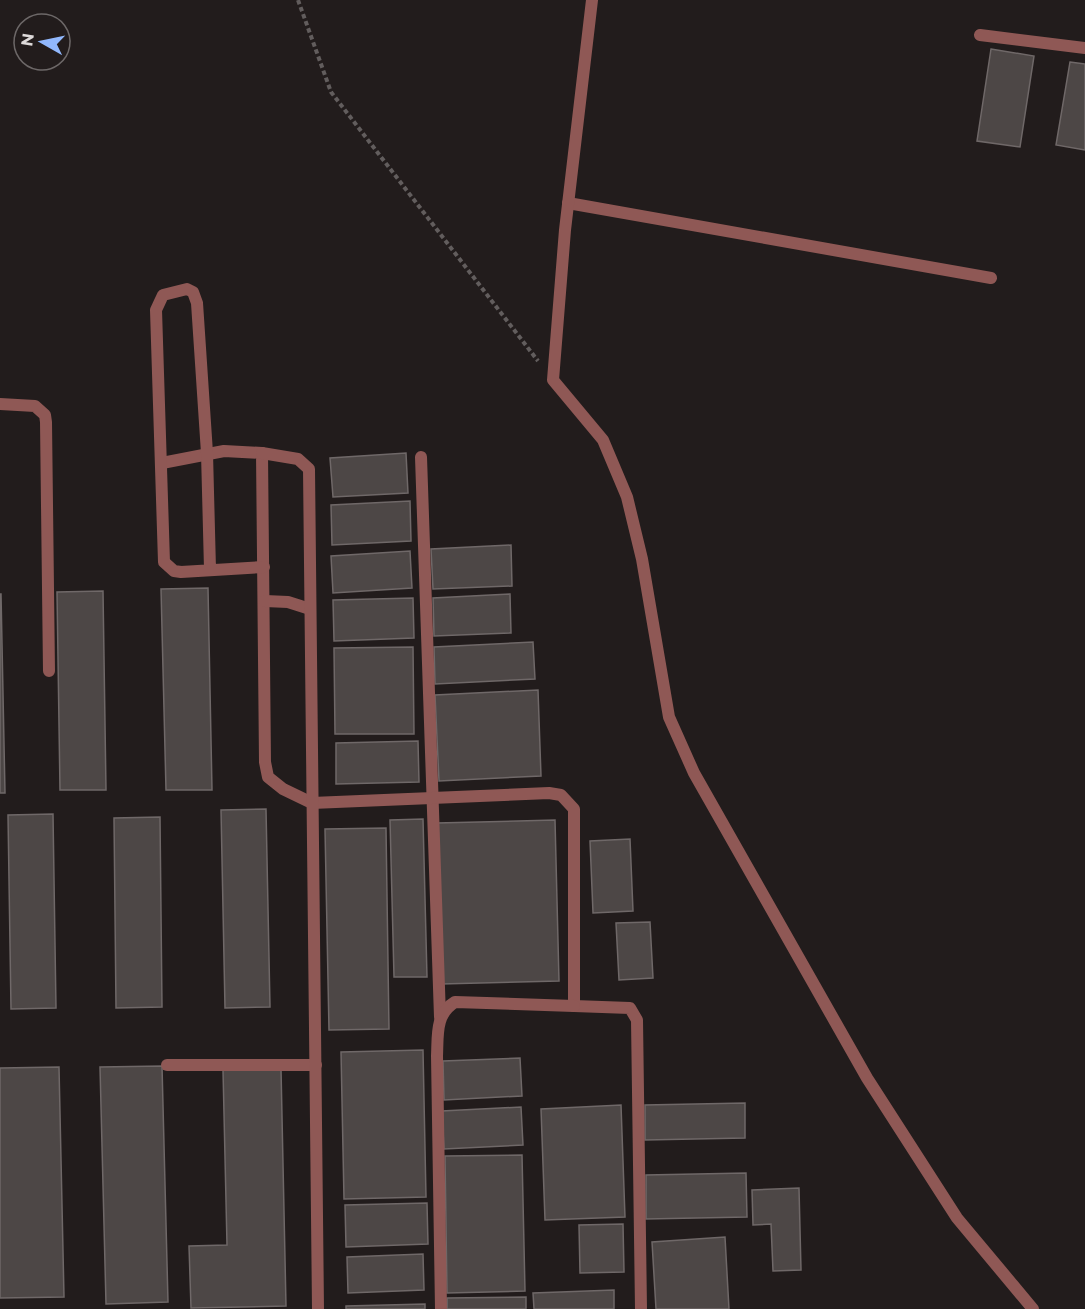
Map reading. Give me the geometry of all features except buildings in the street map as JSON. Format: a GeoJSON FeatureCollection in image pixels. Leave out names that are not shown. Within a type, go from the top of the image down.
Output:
{"type":"FeatureCollection","features":[{"type":"Feature","properties":{"kind":"street"},"geometry":{"type":"LineString","coordinates":[[592,0],[568,203],[553,380],[603,440],[627,497],[642,559],[669,717],[694,773],[867,1078],[957,1218],[1033,1309]]}},
{"type":"Feature","properties":{"kind":"street"},"geometry":{"type":"LineString","coordinates":[[980,35],[1085,48]]}},
{"type":"Feature","properties":{"kind":"street"},"geometry":{"type":"LineString","coordinates":[[568,203],[991,278]]}},
{"type":"Feature","properties":{"kind":"street"},"geometry":{"type":"LineString","coordinates":[[210,569],[207,453],[197,303],[193,292],[187,289],[163,295],[156,305],[164,562],[174,571],[264,567]]}},
{"type":"Feature","properties":{"kind":"street"},"geometry":{"type":"LineString","coordinates":[[0,404],[36,406],[45,415],[50,671]]}},
{"type":"Feature","properties":{"kind":"street"},"geometry":{"type":"LineString","coordinates":[[162,463],[224,451],[262,453],[298,459],[309,469],[318,1309]]}},
{"type":"Feature","properties":{"kind":"street"},"geometry":{"type":"LineString","coordinates":[[262,453],[265,762],[268,777],[283,789],[312,803],[549,792],[561,795],[574,809],[574,1006]]}},
{"type":"Feature","properties":{"kind":"street"},"geometry":{"type":"LineString","coordinates":[[421,457],[440,1017],[437,1056],[441,1309]]}},
{"type":"Feature","properties":{"kind":"street"},"geometry":{"type":"LineString","coordinates":[[264,601],[288,602],[310,609]]}},
{"type":"Feature","properties":{"kind":"street"},"geometry":{"type":"LineString","coordinates":[[440,1017],[447,1007],[455,1002],[630,1008],[637,1020],[641,1309]]}},
{"type":"Feature","properties":{"kind":"street"},"geometry":{"type":"LineString","coordinates":[[167,1065],[316,1065]]}},
{"type":"Feature","properties":{"kind":"path"},"geometry":{"type":"LineString","coordinates":[[298,0],[331,93],[553,380]]}}]}
